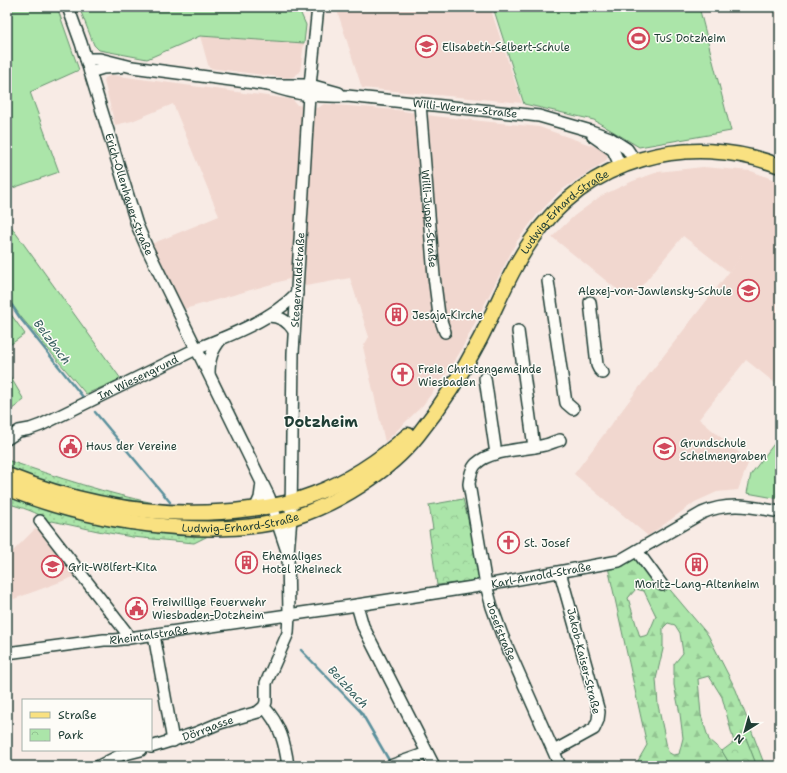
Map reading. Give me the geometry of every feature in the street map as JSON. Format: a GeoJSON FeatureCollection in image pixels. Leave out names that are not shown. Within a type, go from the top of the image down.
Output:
{"type":"FeatureCollection","features":[{"type":"Feature","properties":{"kind":"main road","name":"Ludwig-Erhard-Straße"},"geometry":{"type":"LineString","coordinates":[[7,488],[65,508],[119,520],[160,526],[198,528],[238,527],[291,518],[325,505],[357,488],[379,473],[398,457],[418,436],[452,389],[531,240],[553,213],[578,192],[621,167],[635,161],[662,154],[698,151],[732,153],[780,166]]}},
{"type":"Feature","properties":{"kind":"main road","name":"Ludwig-Erhard-Straße"},"geometry":{"type":"LineString","coordinates":[[7,475],[69,496],[121,507],[161,512],[205,514],[255,509],[292,501],[315,494],[333,486],[361,470],[392,449],[438,408]]}},
{"type":"Feature","properties":{"kind":"street","name":"Erich-Ollenhauer-Straße"},"geometry":{"type":"LineString","coordinates":[[68,7],[86,59],[137,225],[273,506],[277,521]]}},
{"type":"Feature","properties":{"kind":"street","name":"Stegerwaldstraße"},"geometry":{"type":"LineString","coordinates":[[264,707],[266,702],[266,683],[288,633],[288,553],[292,501],[294,332],[310,90],[318,7]]}},
{"type":"Feature","properties":{"kind":"street","name":"Willi-Werner-Straße"},"geometry":{"type":"LineString","coordinates":[[86,59],[100,59],[132,67],[269,85],[289,92],[310,90],[323,96],[347,96],[538,116],[600,134],[619,143],[627,149],[635,161]]}},
{"type":"Feature","properties":{"kind":"street","name":"Willi-Werner-Straße"},"geometry":{"type":"LineString","coordinates":[[90,72],[104,68],[132,67]]}},
{"type":"Feature","properties":{"kind":"street","name":"Willi-Juppe-Straße"},"geometry":{"type":"LineString","coordinates":[[420,104],[434,276],[439,315],[445,332]]}},
{"type":"Feature","properties":{"kind":"street","name":"Willi-Werner-Straße"},"geometry":{"type":"LineString","coordinates":[[580,129],[603,142],[613,150],[621,167]]}},
{"type":"Feature","properties":{"kind":"street"},"geometry":{"type":"LineString","coordinates":[[548,281],[566,403],[573,410]]}},
{"type":"Feature","properties":{"kind":"street","name":"Im Wiesengrund"},"geometry":{"type":"LineString","coordinates":[[7,439],[19,431],[41,425],[196,349],[221,339],[268,316],[283,306],[297,293]]}},
{"type":"Feature","properties":{"kind":"street"},"geometry":{"type":"LineString","coordinates":[[590,302],[597,365],[603,373]]}},
{"type":"Feature","properties":{"kind":"street"},"geometry":{"type":"LineString","coordinates":[[268,316],[281,318],[291,326],[294,332]]}},
{"type":"Feature","properties":{"kind":"street"},"geometry":{"type":"LineString","coordinates":[[518,331],[534,447]]}},
{"type":"Feature","properties":{"kind":"street"},"geometry":{"type":"LineString","coordinates":[[209,374],[211,355],[215,346],[221,339]]}},
{"type":"Feature","properties":{"kind":"street"},"geometry":{"type":"LineString","coordinates":[[485,378],[496,454]]}},
{"type":"Feature","properties":{"kind":"street","name":"Josefstraße"},"geometry":{"type":"LineString","coordinates":[[560,440],[484,458],[476,464],[470,474],[469,484],[486,585],[492,607],[502,635],[560,766]]}},
{"type":"Feature","properties":{"kind":"street"},"geometry":{"type":"LineString","coordinates":[[255,509],[260,498],[262,483]]}},
{"type":"Feature","properties":{"kind":"street","name":"Karl-Arnold-Straße"},"geometry":{"type":"LineString","coordinates":[[289,615],[486,585],[619,561],[713,508],[738,505],[780,512]]}},
{"type":"Feature","properties":{"kind":"street"},"geometry":{"type":"LineString","coordinates":[[40,521],[126,632],[126,639]]}},
{"type":"Feature","properties":{"kind":"street","name":"Stegerwaldstraße"},"geometry":{"type":"LineString","coordinates":[[277,521],[288,553]]}},
{"type":"Feature","properties":{"kind":"street"},"geometry":{"type":"LineString","coordinates":[[637,551],[662,585]]}},
{"type":"Feature","properties":{"kind":"street","name":"Jakob-Kaiser-Straße"},"geometry":{"type":"LineString","coordinates":[[554,751],[594,729],[598,720],[599,712],[560,572]]}},
{"type":"Feature","properties":{"kind":"street"},"geometry":{"type":"LineString","coordinates":[[357,605],[363,626],[434,766]]}},
{"type":"Feature","properties":{"kind":"street","name":"Rheintalstraße"},"geometry":{"type":"LineString","coordinates":[[7,653],[126,639],[289,615]]}},
{"type":"Feature","properties":{"kind":"street"},"geometry":{"type":"LineString","coordinates":[[154,635],[172,741]]}},
{"type":"Feature","properties":{"kind":"street"},"geometry":{"type":"LineString","coordinates":[[264,707],[272,716],[285,747],[288,766]]}},
{"type":"Feature","properties":{"kind":"street","name":"Dörrgasse"},"geometry":{"type":"LineString","coordinates":[[152,747],[220,723],[254,714],[264,707]]}},
{"type":"Feature","properties":{"kind":"street"},"geometry":{"type":"LineString","coordinates":[[99,766],[120,755],[137,751]]}},
{"type":"Feature","properties":{"kind":"street"},"geometry":{"type":"LineString","coordinates":[[390,766],[427,753]]}},
{"type":"Feature","properties":{"kind":"shaded area","name":"Elisabeth-Selbert-Schule"},"geometry":{"type":"Polygon","coordinates":[[[336,7],[490,7],[522,103],[362,88],[336,7]]]}},
{"type":"Feature","properties":{"kind":"shaded area"},"geometry":{"type":"Polygon","coordinates":[[[200,36],[304,43],[300,72],[293,77],[287,78],[209,68],[200,36]]]}},
{"type":"Feature","properties":{"kind":"shaded area"},"geometry":{"type":"Polygon","coordinates":[[[111,75],[289,99],[293,100],[297,105],[318,108],[324,104],[397,110],[434,116],[539,127],[602,149],[607,154],[607,159],[560,191],[537,215],[517,241],[459,354],[423,405],[385,442],[363,347],[369,337],[350,278],[306,286],[289,279],[181,310],[149,245],[219,216],[173,104],[132,121],[115,125],[104,81],[105,78],[111,75]]]}},
{"type":"Feature","properties":{"kind":"shaded area"},"geometry":{"type":"Polygon","coordinates":[[[703,167],[751,171],[780,182],[780,387],[746,360],[699,419],[749,461],[738,490],[717,492],[695,502],[648,536],[574,474],[647,377],[744,253],[729,272],[683,236],[630,300],[552,237],[574,216],[601,196],[633,181],[658,172],[703,167]]]}},
{"type":"Feature","properties":{"kind":"shaded area"},"geometry":{"type":"Polygon","coordinates":[[[35,529],[49,536],[79,575],[14,599],[7,581],[7,557],[35,529]]]}},
{"type":"Feature","properties":{"kind":"green space"},"geometry":{"type":"Polygon","coordinates":[[[7,7],[57,7],[79,70],[30,92],[59,172],[7,190],[7,7]]]}},
{"type":"Feature","properties":{"kind":"green space"},"geometry":{"type":"Polygon","coordinates":[[[79,7],[298,7],[306,25],[304,43],[200,36],[147,59],[99,50],[94,45],[79,7]]]}},
{"type":"Feature","properties":{"kind":"green space"},"geometry":{"type":"Polygon","coordinates":[[[493,7],[699,7],[731,131],[639,147],[594,120],[524,104],[493,7]]]}},
{"type":"Feature","properties":{"kind":"green space"},"geometry":{"type":"Polygon","coordinates":[[[7,221],[121,379],[86,394],[21,317],[7,297],[7,221]]]}},
{"type":"Feature","properties":{"kind":"green space"},"geometry":{"type":"Polygon","coordinates":[[[7,309],[25,334],[7,347],[7,309]]]}},
{"type":"Feature","properties":{"kind":"green space"},"geometry":{"type":"Polygon","coordinates":[[[7,371],[24,400],[7,413],[7,371]]]}},
{"type":"Feature","properties":{"kind":"green space"},"geometry":{"type":"Polygon","coordinates":[[[780,436],[780,499],[747,493],[751,474],[780,436]]]}},
{"type":"Feature","properties":{"kind":"green space"},"geometry":{"type":"Polygon","coordinates":[[[7,460],[82,485],[159,504],[163,507],[85,495],[7,469],[7,460]]]}},
{"type":"Feature","properties":{"kind":"green space"},"geometry":{"type":"Polygon","coordinates":[[[7,495],[73,517],[113,527],[208,536],[194,543],[132,537],[52,521],[48,522],[34,512],[7,503],[7,495]]]}},
{"type":"Feature","properties":{"kind":"green space"},"geometry":{"type":"Polygon","coordinates":[[[463,499],[483,580],[437,585],[429,530],[433,529],[429,505],[463,499]]]}},
{"type":"Feature","properties":{"kind":"green space"},"geometry":{"type":"Polygon","coordinates":[[[640,554],[708,635],[736,690],[765,766],[748,766],[756,764],[746,739],[734,742],[722,697],[709,676],[698,679],[701,715],[709,740],[722,751],[731,766],[635,766],[647,745],[608,567],[640,554]],[[636,589],[628,598],[640,637],[648,635],[656,616],[644,591],[636,589]],[[668,623],[663,628],[663,649],[656,679],[658,705],[668,752],[673,755],[679,754],[683,738],[674,685],[674,664],[683,653],[680,633],[675,625],[668,623]]]}},
{"type":"Feature","properties":{"kind":"green space"},"geometry":{"type":"Polygon","coordinates":[[[746,738],[756,764],[748,766],[731,766],[722,751],[734,742],[746,738]]]}},
{"type":"Feature","properties":{"kind":"waterway","name":"Belzbach"},"geometry":{"type":"LineString","coordinates":[[7,298],[20,318],[83,397]]}},
{"type":"Feature","properties":{"kind":"waterway","name":"Belzbach"},"geometry":{"type":"LineString","coordinates":[[95,412],[170,502]]}},
{"type":"Feature","properties":{"kind":"waterway","name":"Belzbach"},"geometry":{"type":"LineString","coordinates":[[301,650],[361,712],[390,762]]}},
{"type":"Feature","properties":{"kind":"place","name":"TuS Dotzheim"},"geometry":{"type":"Point","coordinates":[638,38]}},
{"type":"Feature","properties":{"kind":"place","name":"Elisabeth-Selbert-Schule"},"geometry":{"type":"Point","coordinates":[426,47]}},
{"type":"Feature","properties":{"kind":"place","name":"Alexej-von-Jawlensky-Schule"},"geometry":{"type":"Point","coordinates":[748,291]}},
{"type":"Feature","properties":{"kind":"place","name":"Jesaja-Kirche"},"geometry":{"type":"Point","coordinates":[396,315]}},
{"type":"Feature","properties":{"kind":"place","name":"Freie Christengemeinde Wiesbaden"},"geometry":{"type":"Point","coordinates":[403,375]}},
{"type":"Feature","properties":{"kind":"place","name":"Haus der Vereine"},"geometry":{"type":"Point","coordinates":[71,446]}},
{"type":"Feature","properties":{"kind":"place","name":"Grundschule Schelmengraben"},"geometry":{"type":"Point","coordinates":[664,449]}},
{"type":"Feature","properties":{"kind":"place","name":"St. Josef"},"geometry":{"type":"Point","coordinates":[508,543]}},
{"type":"Feature","properties":{"kind":"place","name":"Ehemaliges Hotel Rheineck"},"geometry":{"type":"Point","coordinates":[247,562]}},
{"type":"Feature","properties":{"kind":"place","name":"Moritz-Lang-Altenheim"},"geometry":{"type":"Point","coordinates":[697,564]}},
{"type":"Feature","properties":{"kind":"place","name":"Grit-Wölfert-Kita"},"geometry":{"type":"Point","coordinates":[53,567]}},
{"type":"Feature","properties":{"kind":"place","name":"Freiwillige Feuerwehr Wiesbaden-Dotzheim"},"geometry":{"type":"Point","coordinates":[136,608]}},
{"type":"Feature","properties":{"kind":"district","name":"Dotzheim"},"geometry":{"type":"Point","coordinates":[321,422]}}]}
